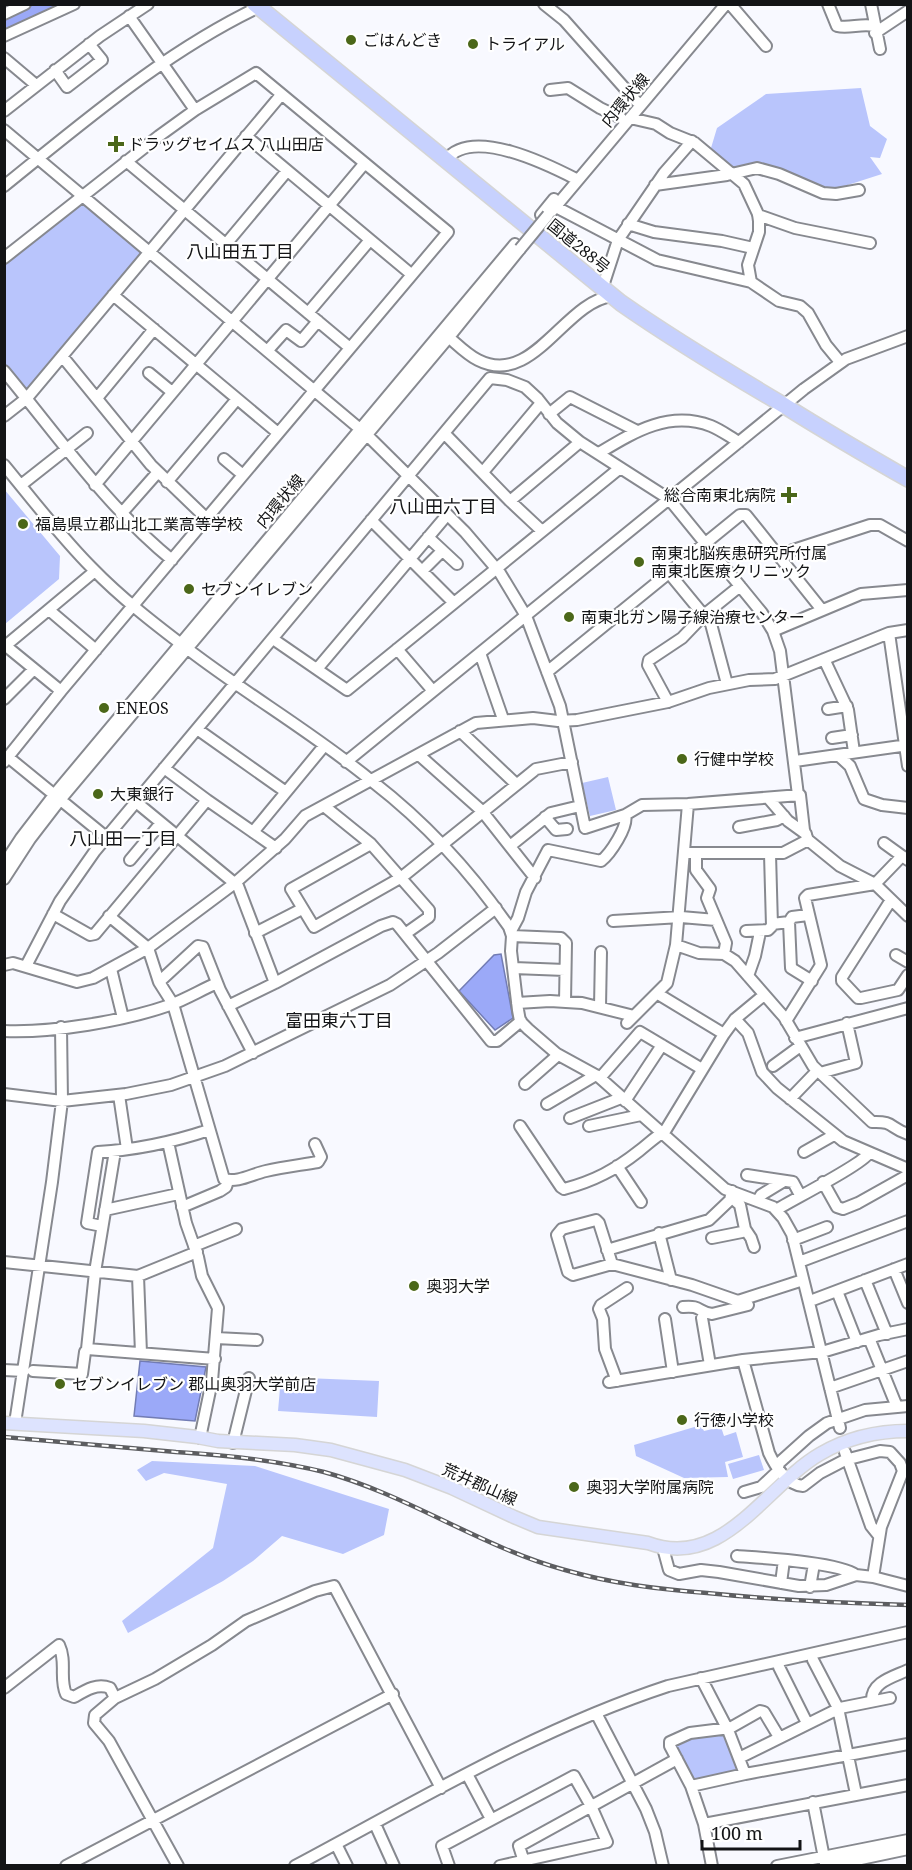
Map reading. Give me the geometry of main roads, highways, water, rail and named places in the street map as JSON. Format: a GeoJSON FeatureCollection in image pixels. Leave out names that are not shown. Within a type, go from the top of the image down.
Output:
{"type":"FeatureCollection","features":[{"type":"Feature","properties":{"kind":"highway","name":"国道288号"},"geometry":{"type":"LineString","coordinates":[[261,5],[576,261],[604,287],[787,403],[841,442],[908,478]]}},
{"type":"Feature","properties":{"kind":"highway","name":"国道288号"},"geometry":{"type":"LineString","coordinates":[[787,403],[908,470]]}},
{"type":"Feature","properties":{"kind":"main road","name":"荒井郡山線"},"geometry":{"type":"LineString","coordinates":[[10,1423],[144,1431],[233,1443],[295,1445],[331,1450],[405,1470],[452,1488],[538,1527],[648,1543],[663,1548],[706,1544],[722,1536],[819,1454],[849,1440],[880,1432],[908,1431]]}},
{"type":"Feature","properties":{"kind":"waterway"},"geometry":{"type":"LineString","coordinates":[[4,25],[49,4]]}},
{"type":"Feature","properties":{"kind":"railway"},"geometry":{"type":"LineString","coordinates":[[4,1437],[232,1456],[324,1472],[385,1494],[534,1560],[583,1575],[618,1582],[671,1590],[757,1598],[908,1605]]}},
{"type":"Feature","properties":{"kind":"place","name":"ごはんどき"},"geometry":{"type":"Point","coordinates":[351,40]}},
{"type":"Feature","properties":{"kind":"place","name":"トライアル"},"geometry":{"type":"Point","coordinates":[473,44]}},
{"type":"Feature","properties":{"kind":"place","name":"ドラッグセイムス 八山田店"},"geometry":{"type":"Point","coordinates":[116,144]}},
{"type":"Feature","properties":{"kind":"place","name":"総合南東北病院"},"geometry":{"type":"Point","coordinates":[789,495]}},
{"type":"Feature","properties":{"kind":"place","name":"福島県立郡山北工業高等学校"},"geometry":{"type":"Point","coordinates":[23,524]}},
{"type":"Feature","properties":{"kind":"place","name":"南東北脳疾患研究所付属 南東北医療クリニック"},"geometry":{"type":"Point","coordinates":[639,562]}},
{"type":"Feature","properties":{"kind":"place","name":"セブンイレブン"},"geometry":{"type":"Point","coordinates":[189,589]}},
{"type":"Feature","properties":{"kind":"place","name":"南東北ガン陽子線治療センター"},"geometry":{"type":"Point","coordinates":[569,617]}},
{"type":"Feature","properties":{"kind":"place","name":"ENEOS"},"geometry":{"type":"Point","coordinates":[104,708]}},
{"type":"Feature","properties":{"kind":"place","name":"行健中学校"},"geometry":{"type":"Point","coordinates":[682,759]}},
{"type":"Feature","properties":{"kind":"place","name":"大東銀行"},"geometry":{"type":"Point","coordinates":[98,794]}},
{"type":"Feature","properties":{"kind":"place","name":"奥羽大学"},"geometry":{"type":"Point","coordinates":[414,1286]}},
{"type":"Feature","properties":{"kind":"place","name":"セブンイレブン 郡山奥羽大学前店"},"geometry":{"type":"Point","coordinates":[60,1384]}},
{"type":"Feature","properties":{"kind":"place","name":"行徳小学校"},"geometry":{"type":"Point","coordinates":[682,1420]}},
{"type":"Feature","properties":{"kind":"place","name":"奥羽大学附属病院"},"geometry":{"type":"Point","coordinates":[574,1487]}},
{"type":"Feature","properties":{"kind":"district","name":"八山田五丁目"},"geometry":{"type":"Point","coordinates":[240,251]}},
{"type":"Feature","properties":{"kind":"district","name":"八山田六丁目"},"geometry":{"type":"Point","coordinates":[443,506]}},
{"type":"Feature","properties":{"kind":"district","name":"八山田一丁目"},"geometry":{"type":"Point","coordinates":[123,838]}},
{"type":"Feature","properties":{"kind":"district","name":"富田東六丁目"},"geometry":{"type":"Point","coordinates":[339,1020]}}]}
